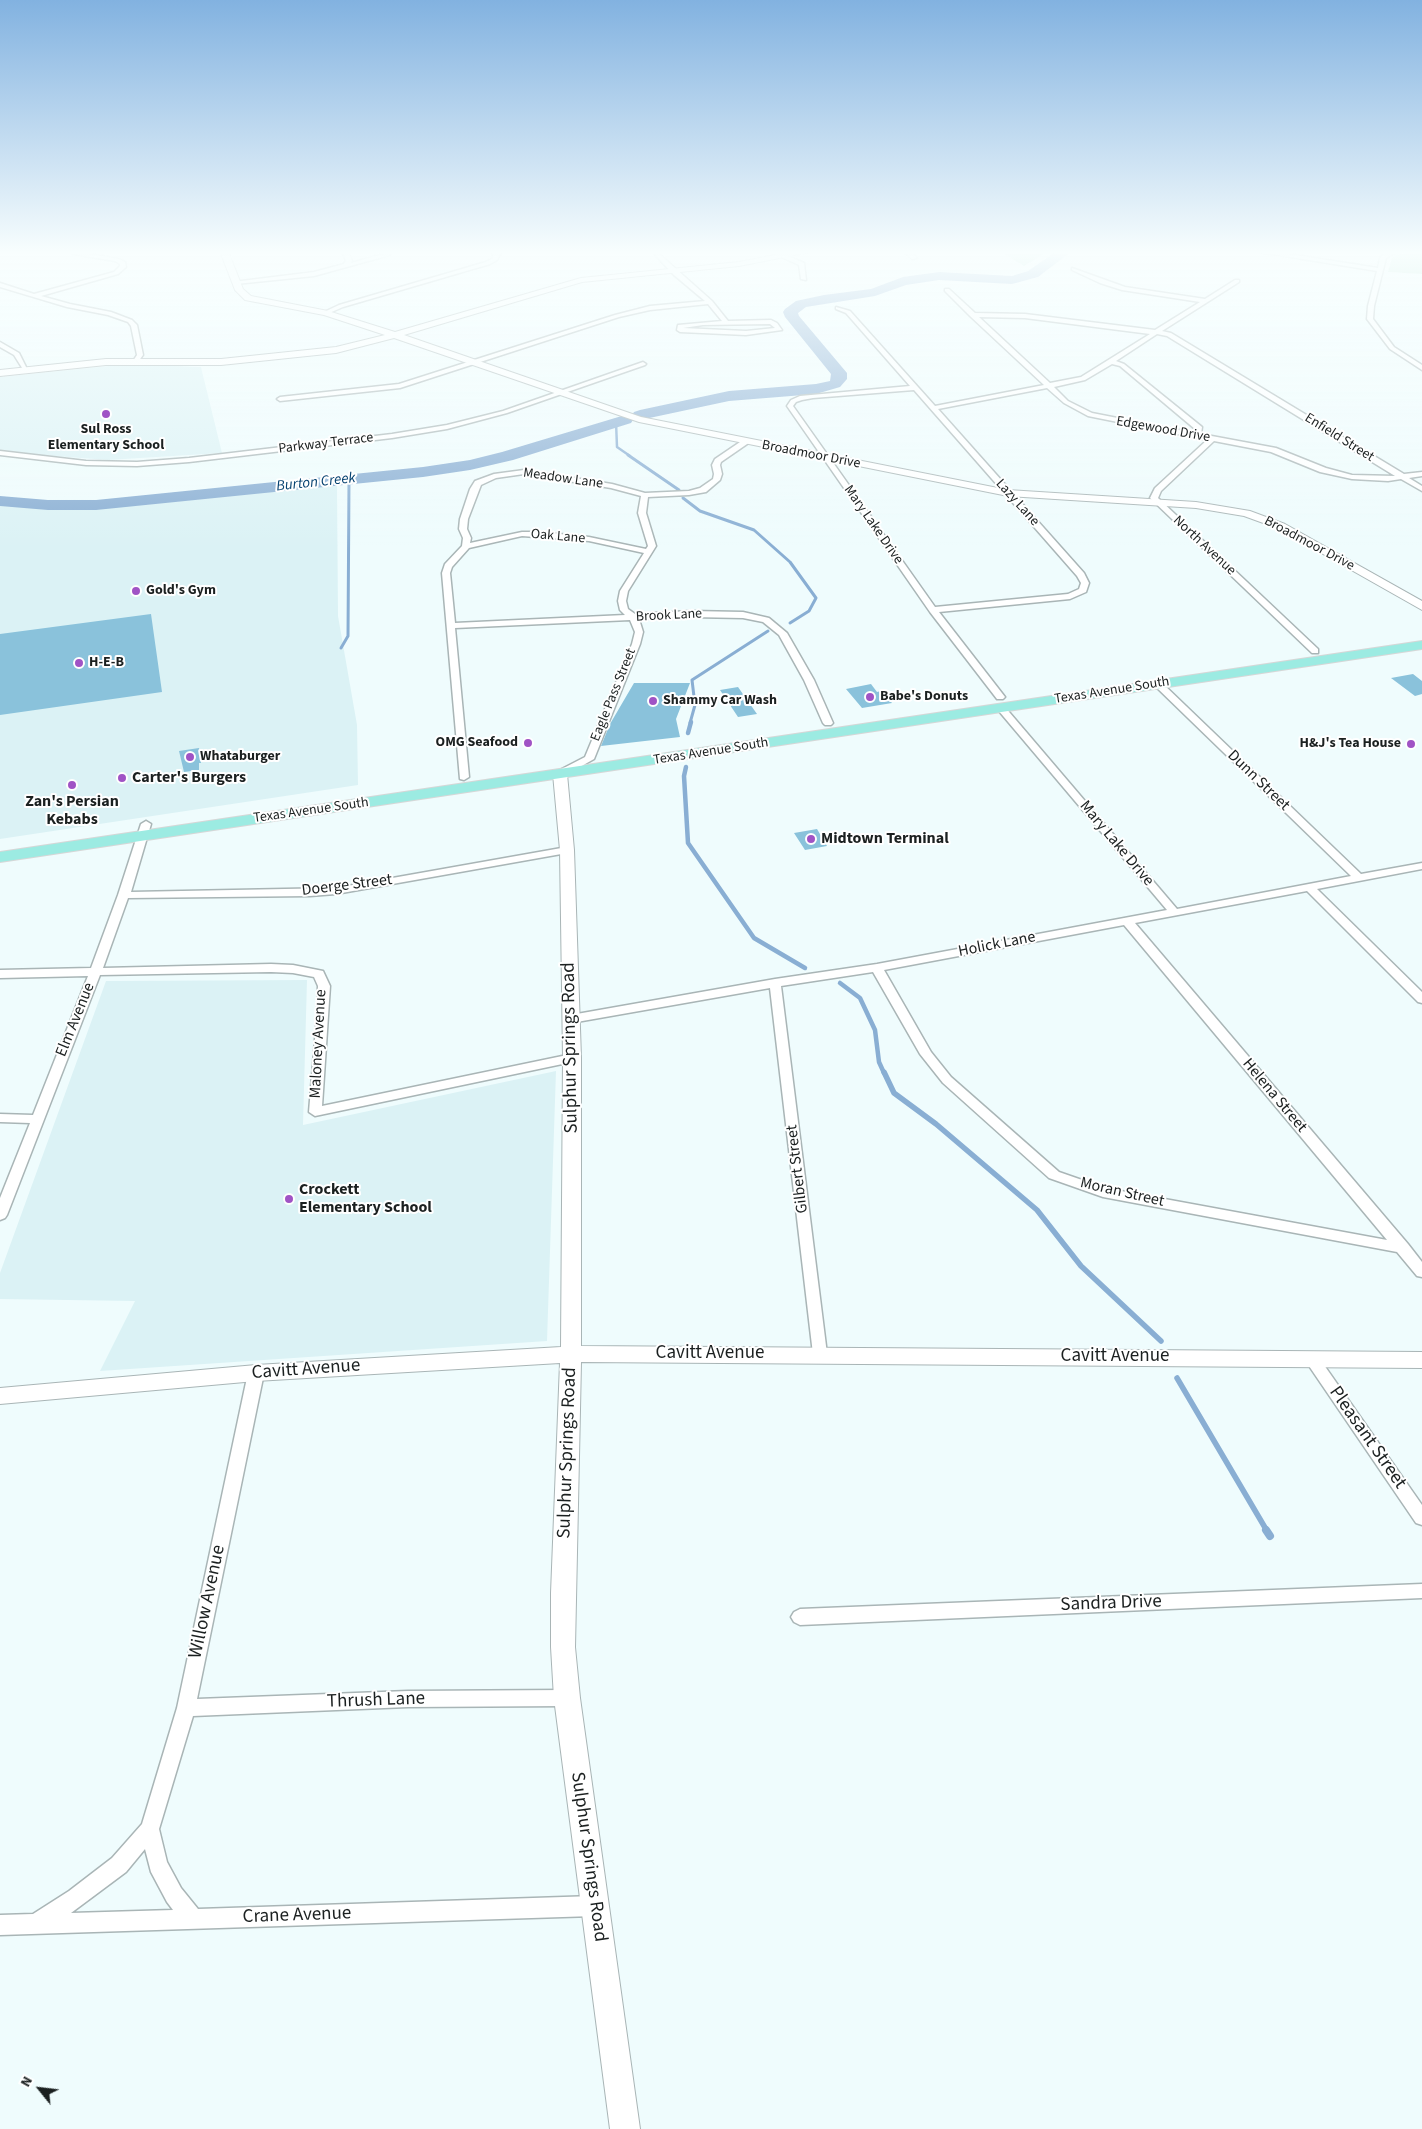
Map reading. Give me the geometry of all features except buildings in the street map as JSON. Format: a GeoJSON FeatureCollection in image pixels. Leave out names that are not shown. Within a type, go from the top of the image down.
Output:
{"type":"FeatureCollection","features":[{"type":"Feature","properties":{"kind":"main road","name":"Texas Avenue South"},"geometry":{"type":"LineString","coordinates":[[0,846],[144,830],[560,774],[1001,703],[1125,680],[1422,635]]}},
{"type":"Feature","properties":{"kind":"main road","name":"Texas Avenue South"},"geometry":{"type":"LineString","coordinates":[[0,857],[144,830],[464,777],[828,723],[1158,684],[1422,645]]}},
{"type":"Feature","properties":{"kind":"street"},"geometry":{"type":"LineString","coordinates":[[11,350],[17,354],[26,370]]}},
{"type":"Feature","properties":{"kind":"street"},"geometry":{"type":"LineString","coordinates":[[136,361],[140,355],[139,350]]}},
{"type":"Feature","properties":{"kind":"street"},"geometry":{"type":"LineString","coordinates":[[0,373],[136,361],[197,363],[333,350]]}},
{"type":"Feature","properties":{"kind":"street","name":"Broadmoor Drive"},"geometry":{"type":"LineString","coordinates":[[439,350],[647,422],[1008,493],[1218,508],[1264,519],[1281,526],[1422,606]]}},
{"type":"Feature","properties":{"kind":"street"},"geometry":{"type":"LineString","coordinates":[[280,399],[400,386],[510,350]]}},
{"type":"Feature","properties":{"kind":"street","name":"Lazy Lane"},"geometry":{"type":"LineString","coordinates":[[882,350],[1081,575],[1085,586],[1083,590],[1070,596],[933,610]]}},
{"type":"Feature","properties":{"kind":"street","name":"Edgewood Drive"},"geometry":{"type":"LineString","coordinates":[[1010,350],[1072,407],[1090,415],[1273,450],[1323,470],[1352,477],[1371,479],[1422,474]]}},
{"type":"Feature","properties":{"kind":"street"},"geometry":{"type":"LineString","coordinates":[[933,408],[1083,379],[1130,350]]}},
{"type":"Feature","properties":{"kind":"street","name":"Enfield Street"},"geometry":{"type":"LineString","coordinates":[[1198,350],[1422,489]]}},
{"type":"Feature","properties":{"kind":"street"},"geometry":{"type":"LineString","coordinates":[[1396,350],[1422,368]]}},
{"type":"Feature","properties":{"kind":"street"},"geometry":{"type":"LineString","coordinates":[[1111,362],[1122,365],[1199,429],[1197,435]]}},
{"type":"Feature","properties":{"kind":"street","name":"Parkway Terrace"},"geometry":{"type":"LineString","coordinates":[[0,453],[106,464],[189,460],[384,437],[429,430],[505,412],[642,364]]}},
{"type":"Feature","properties":{"kind":"street","name":"Mary Lake Drive"},"geometry":{"type":"LineString","coordinates":[[915,388],[813,396],[793,401],[790,406],[792,412],[1001,703],[1173,911]]}},
{"type":"Feature","properties":{"kind":"street","name":"North Avenue"},"geometry":{"type":"LineString","coordinates":[[1213,438],[1158,490],[1154,498],[1315,651]]}},
{"type":"Feature","properties":{"kind":"street","name":"Meadow Lane"},"geometry":{"type":"LineString","coordinates":[[466,546],[467,538],[463,528],[464,519],[474,489],[478,483],[494,476],[533,472],[612,486],[646,495],[674,495],[703,490],[716,480],[718,474],[716,465],[718,461],[746,442]]}},
{"type":"Feature","properties":{"kind":"street"},"geometry":{"type":"LineString","coordinates":[[646,495],[642,504],[642,513],[652,546],[650,552]]}},
{"type":"Feature","properties":{"kind":"street","name":"Oak Lane"},"geometry":{"type":"LineString","coordinates":[[466,546],[522,534],[540,534],[589,539],[650,552]]}},
{"type":"Feature","properties":{"kind":"street"},"geometry":{"type":"LineString","coordinates":[[464,777],[446,573],[452,560],[466,546]]}},
{"type":"Feature","properties":{"kind":"street","name":"Eagle Pass Street"},"geometry":{"type":"LineString","coordinates":[[560,774],[589,759],[636,644],[639,632],[634,618],[624,610],[622,600],[624,591],[650,552]]}},
{"type":"Feature","properties":{"kind":"street","name":"Brook Lane"},"geometry":{"type":"LineString","coordinates":[[450,626],[718,614],[743,615],[766,620],[783,632],[809,680],[828,723]]}},
{"type":"Feature","properties":{"kind":"street","name":"Dunn Street"},"geometry":{"type":"LineString","coordinates":[[1158,684],[1358,877]]}},
{"type":"Feature","properties":{"kind":"street","name":"Sulphur Springs Road"},"geometry":{"type":"LineString","coordinates":[[560,774],[567,850],[572,1058],[571,1354],[563,1593],[567,1698],[625,2129]]}},
{"type":"Feature","properties":{"kind":"street","name":"Elm Avenue"},"geometry":{"type":"LineString","coordinates":[[0,1215],[95,973],[124,894],[144,830]]}},
{"type":"Feature","properties":{"kind":"street","name":"Doerge Street"},"geometry":{"type":"LineString","coordinates":[[124,894],[327,892],[567,850]]}},
{"type":"Feature","properties":{"kind":"street","name":"Holick Lane"},"geometry":{"type":"LineString","coordinates":[[571,1020],[775,983],[877,968],[1173,911],[1422,866]]}},
{"type":"Feature","properties":{"kind":"street"},"geometry":{"type":"LineString","coordinates":[[1309,887],[1422,999]]}},
{"type":"Feature","properties":{"kind":"street","name":"Helena Street"},"geometry":{"type":"LineString","coordinates":[[1126,920],[1422,1272]]}},
{"type":"Feature","properties":{"kind":"street","name":"Maloney Avenue"},"geometry":{"type":"LineString","coordinates":[[0,974],[271,968],[293,969],[319,974],[324,986],[315,1112],[572,1058]]}},
{"type":"Feature","properties":{"kind":"street","name":"Moran Street"},"geometry":{"type":"LineString","coordinates":[[877,968],[926,1054],[936,1067],[983,1113],[1054,1176],[1103,1192],[1402,1248]]}},
{"type":"Feature","properties":{"kind":"street","name":"Gilbert Street"},"geometry":{"type":"LineString","coordinates":[[775,983],[820,1354]]}},
{"type":"Feature","properties":{"kind":"street"},"geometry":{"type":"LineString","coordinates":[[0,1118],[37,1119]]}},
{"type":"Feature","properties":{"kind":"street","name":"Cavitt Avenue"},"geometry":{"type":"LineString","coordinates":[[0,1396],[256,1373],[571,1354],[820,1354],[1422,1360]]}},
{"type":"Feature","properties":{"kind":"street","name":"Pleasant Street"},"geometry":{"type":"LineString","coordinates":[[1312,1359],[1422,1518]]}},
{"type":"Feature","properties":{"kind":"street","name":"Willow Avenue"},"geometry":{"type":"LineString","coordinates":[[37,1923],[76,1898],[119,1865],[150,1829],[186,1708],[256,1373]]}},
{"type":"Feature","properties":{"kind":"street","name":"Sandra Drive"},"geometry":{"type":"LineString","coordinates":[[800,1617],[1422,1591]]}},
{"type":"Feature","properties":{"kind":"street","name":"Thrush Lane"},"geometry":{"type":"LineString","coordinates":[[186,1708],[408,1699],[567,1698]]}},
{"type":"Feature","properties":{"kind":"street","name":"Willow Avenue"},"geometry":{"type":"LineString","coordinates":[[150,1829],[158,1865],[174,1895],[195,1920]]}},
{"type":"Feature","properties":{"kind":"street","name":"Crane Avenue"},"geometry":{"type":"LineString","coordinates":[[0,1925],[594,1906]]}},
{"type":"Feature","properties":{"kind":"shaded area","name":"Sul Ross Elementary School"},"geometry":{"type":"Polygon","coordinates":[[[128,364],[201,367],[222,453],[108,460],[0,452],[0,377],[128,364]]]}},
{"type":"Feature","properties":{"kind":"shaded area"},"geometry":{"type":"Polygon","coordinates":[[[337,485],[338,616],[357,725],[358,785],[0,839],[0,506],[61,508],[131,506],[337,485]]]}},
{"type":"Feature","properties":{"kind":"shaded area","name":"Crockett Elementary School"},"geometry":{"type":"Polygon","coordinates":[[[307,980],[303,1125],[556,1071],[547,1341],[100,1371],[135,1301],[0,1299],[0,1273],[106,981],[307,980]]]}},
{"type":"Feature","properties":{"kind":"waterway","name":"Burton Creek"},"geometry":{"type":"LineString","coordinates":[[640,415],[729,396],[816,389],[835,384],[839,379],[839,373],[820,350]]}},
{"type":"Feature","properties":{"kind":"waterway","name":"Burton Creek"},"geometry":{"type":"LineString","coordinates":[[0,501],[48,505],[96,505],[423,472],[470,465],[507,456],[625,420]]}},
{"type":"Feature","properties":{"kind":"waterway"},"geometry":{"type":"LineString","coordinates":[[616,422],[617,447],[630,456]]}},
{"type":"Feature","properties":{"kind":"waterway"},"geometry":{"type":"LineString","coordinates":[[628,455],[679,490]]}},
{"type":"Feature","properties":{"kind":"waterway"},"geometry":{"type":"LineString","coordinates":[[341,648],[348,636],[349,481]]}},
{"type":"Feature","properties":{"kind":"waterway"},"geometry":{"type":"LineString","coordinates":[[683,498],[700,511],[754,530],[790,562],[816,598],[809,611],[790,623]]}},
{"type":"Feature","properties":{"kind":"waterway"},"geometry":{"type":"LineString","coordinates":[[690,723],[695,705],[692,680],[768,631]]}},
{"type":"Feature","properties":{"kind":"waterway"},"geometry":{"type":"LineString","coordinates":[[688,733],[691,722]]}},
{"type":"Feature","properties":{"kind":"waterway"},"geometry":{"type":"LineString","coordinates":[[686,767],[684,776],[688,843],[754,938],[805,968]]}},
{"type":"Feature","properties":{"kind":"waterway"},"geometry":{"type":"LineString","coordinates":[[840,983],[860,998],[875,1030],[879,1062],[884,1073]]}},
{"type":"Feature","properties":{"kind":"waterway"},"geometry":{"type":"LineString","coordinates":[[884,1072],[894,1093],[936,1124],[1037,1210],[1081,1266],[1161,1341]]}},
{"type":"Feature","properties":{"kind":"waterway"},"geometry":{"type":"LineString","coordinates":[[1177,1378],[1267,1531]]}},
{"type":"Feature","properties":{"kind":"waterway"},"geometry":{"type":"LineString","coordinates":[[1266,1530],[1270,1536]]}},
{"type":"Feature","properties":{"kind":"place","name":"Sul Ross Elementary School"},"geometry":{"type":"Point","coordinates":[106,414]}},
{"type":"Feature","properties":{"kind":"place","name":"Gold's Gym"},"geometry":{"type":"Point","coordinates":[136,591]}},
{"type":"Feature","properties":{"kind":"place","name":"H-E-B"},"geometry":{"type":"Point","coordinates":[79,663]}},
{"type":"Feature","properties":{"kind":"place","name":"Babe's Donuts"},"geometry":{"type":"Point","coordinates":[870,697]}},
{"type":"Feature","properties":{"kind":"place","name":"Shammy Car Wash"},"geometry":{"type":"Point","coordinates":[653,701]}},
{"type":"Feature","properties":{"kind":"place","name":"OMG Seafood"},"geometry":{"type":"Point","coordinates":[528,743]}},
{"type":"Feature","properties":{"kind":"place","name":"H&J's Tea House"},"geometry":{"type":"Point","coordinates":[1411,744]}},
{"type":"Feature","properties":{"kind":"place","name":"Whataburger"},"geometry":{"type":"Point","coordinates":[190,757]}},
{"type":"Feature","properties":{"kind":"place","name":"Carter's Burgers"},"geometry":{"type":"Point","coordinates":[122,778]}},
{"type":"Feature","properties":{"kind":"place","name":"Zan's Persian Kebabs"},"geometry":{"type":"Point","coordinates":[72,785]}},
{"type":"Feature","properties":{"kind":"place","name":"Midtown Terminal"},"geometry":{"type":"Point","coordinates":[811,839]}},
{"type":"Feature","properties":{"kind":"place","name":"Crockett Elementary School"},"geometry":{"type":"Point","coordinates":[289,1199]}}]}
